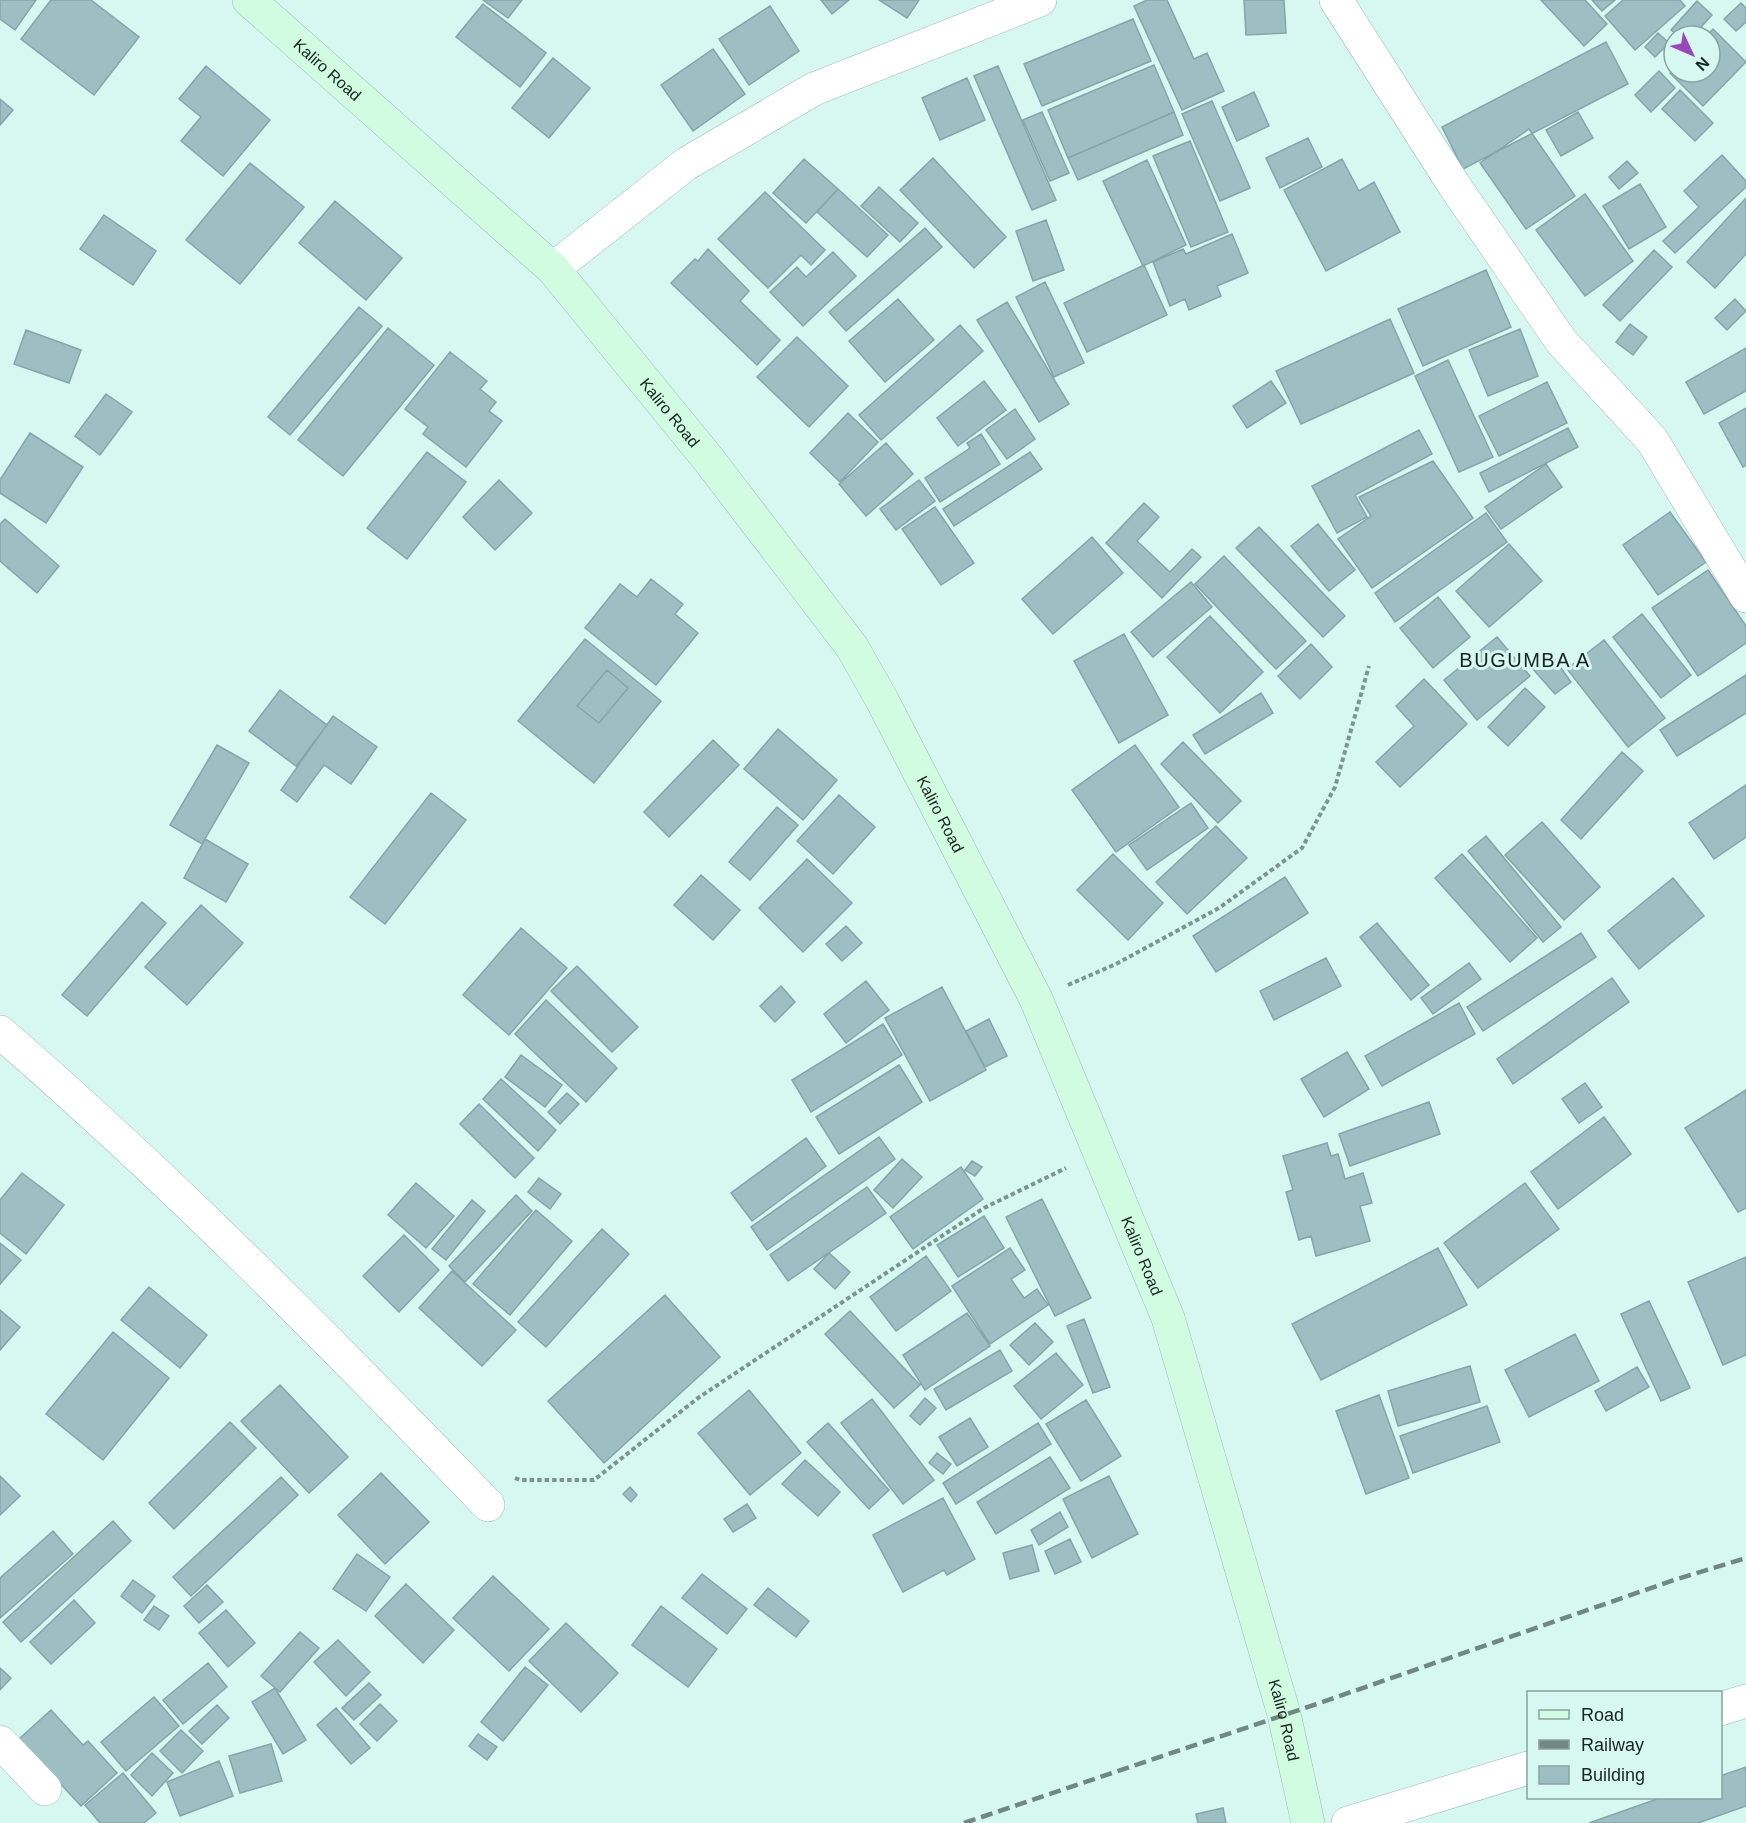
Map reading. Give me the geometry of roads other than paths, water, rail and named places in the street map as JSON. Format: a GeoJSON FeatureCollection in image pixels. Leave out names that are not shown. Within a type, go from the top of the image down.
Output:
{"type":"FeatureCollection","features":[{"type":"Feature","properties":{"kind":"main road","name":"Kaliro Road"},"geometry":{"type":"LineString","coordinates":[[249,0],[553,268],[709,460],[852,647],[882,700],[1036,999],[1168,1318],[1284,1714],[1308,1823]]}},
{"type":"Feature","properties":{"kind":"street"},"geometry":{"type":"LineString","coordinates":[[553,268],[686,164],[813,89],[1040,0]]}},
{"type":"Feature","properties":{"kind":"street"},"geometry":{"type":"LineString","coordinates":[[1336,0],[1454,185],[1561,341],[1652,440],[1746,596]]}},
{"type":"Feature","properties":{"kind":"street"},"geometry":{"type":"LineString","coordinates":[[0,1032],[86,1106],[342,1354],[488,1505]]}},
{"type":"Feature","properties":{"kind":"street"},"geometry":{"type":"LineString","coordinates":[[1722,1708],[1746,1701]]}},
{"type":"Feature","properties":{"kind":"street"},"geometry":{"type":"LineString","coordinates":[[0,1742],[45,1790]]}},
{"type":"Feature","properties":{"kind":"street"},"geometry":{"type":"LineString","coordinates":[[1348,1823],[1527,1768]]}},
{"type":"Feature","properties":{"kind":"railway"},"geometry":{"type":"LineString","coordinates":[[964,1823],[1677,1579],[1746,1558]]}},
{"type":"Feature","properties":{"kind":"district","name":"BUGUMBA A"},"geometry":{"type":"Point","coordinates":[1525,660]}}]}
